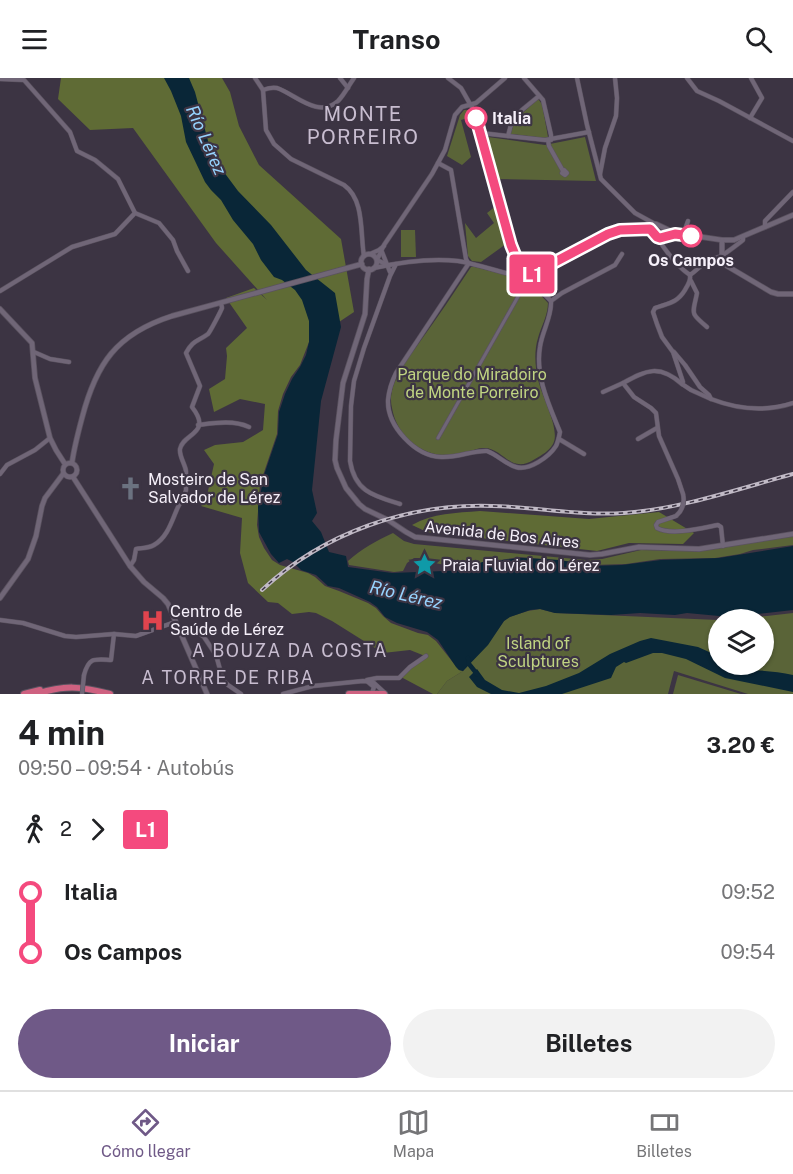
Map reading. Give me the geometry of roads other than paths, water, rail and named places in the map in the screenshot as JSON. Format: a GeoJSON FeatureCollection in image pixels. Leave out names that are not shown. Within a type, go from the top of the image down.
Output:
{"type":"FeatureCollection","features":[{"type":"Feature","properties":{"kind":"highway"},"geometry":{"type":"LineString","coordinates":[[36,694],[62,687]]}},
{"type":"Feature","properties":{"kind":"highway"},"geometry":{"type":"LineString","coordinates":[[24,694],[62,687],[110,694]]}},
{"type":"Feature","properties":{"kind":"highway"},"geometry":{"type":"LineString","coordinates":[[349,694],[385,694]]}},
{"type":"Feature","properties":{"kind":"street"},"geometry":{"type":"LineString","coordinates":[[255,78],[263,90],[266,130],[274,144],[291,159],[344,185],[354,195],[364,256],[363,266]]}},
{"type":"Feature","properties":{"kind":"street"},"geometry":{"type":"LineString","coordinates":[[340,78],[348,87]]}},
{"type":"Feature","properties":{"kind":"street"},"geometry":{"type":"LineString","coordinates":[[263,90],[270,87],[278,88],[311,105],[324,107],[338,101],[354,78]]}},
{"type":"Feature","properties":{"kind":"street"},"geometry":{"type":"LineString","coordinates":[[364,256],[379,250],[384,245],[438,163],[445,150],[455,115],[462,107],[476,102],[505,78]]}},
{"type":"Feature","properties":{"kind":"street"},"geometry":{"type":"LineString","coordinates":[[524,78],[545,105],[549,146],[563,171]]}},
{"type":"Feature","properties":{"kind":"street"},"geometry":{"type":"LineString","coordinates":[[577,78],[601,179],[635,213],[675,234],[724,240],[742,237],[793,215]]}},
{"type":"Feature","properties":{"kind":"street"},"geometry":{"type":"LineString","coordinates":[[599,174],[616,116],[615,78]]}},
{"type":"Feature","properties":{"kind":"street"},"geometry":{"type":"LineString","coordinates":[[687,78],[697,91],[793,141]]}},
{"type":"Feature","properties":{"kind":"street"},"geometry":{"type":"LineString","coordinates":[[750,117],[762,98],[751,78]]}},
{"type":"Feature","properties":{"kind":"street"},"geometry":{"type":"LineString","coordinates":[[0,79],[24,80],[70,132],[77,151],[95,160],[118,179],[135,213],[159,223],[173,240],[188,272]]}},
{"type":"Feature","properties":{"kind":"street"},"geometry":{"type":"LineString","coordinates":[[450,79],[461,88],[471,104],[511,245],[522,272],[551,302]]}},
{"type":"Feature","properties":{"kind":"street"},"geometry":{"type":"LineString","coordinates":[[508,136],[512,121],[539,96]]}},
{"type":"Feature","properties":{"kind":"street"},"geometry":{"type":"LineString","coordinates":[[481,133],[549,140],[589,132]]}},
{"type":"Feature","properties":{"kind":"street"},"geometry":{"type":"LineString","coordinates":[[438,163],[451,170],[466,260],[469,263]]}},
{"type":"Feature","properties":{"kind":"street"},"geometry":{"type":"LineString","coordinates":[[765,227],[765,221],[793,192]]}},
{"type":"Feature","properties":{"kind":"street"},"geometry":{"type":"LineString","coordinates":[[0,291],[72,247],[115,234],[135,213]]}},
{"type":"Feature","properties":{"kind":"street"},"geometry":{"type":"LineString","coordinates":[[636,228],[641,224],[642,217]]}},
{"type":"Feature","properties":{"kind":"street"},"geometry":{"type":"LineString","coordinates":[[683,235],[688,220]]}},
{"type":"Feature","properties":{"kind":"street"},"geometry":{"type":"LineString","coordinates":[[651,230],[652,225],[656,225]]}},
{"type":"Feature","properties":{"kind":"street"},"geometry":{"type":"LineString","coordinates":[[438,438],[527,279],[608,234],[636,228],[651,230],[691,278],[698,293],[693,307],[695,317],[707,327]]}},
{"type":"Feature","properties":{"kind":"street"},"geometry":{"type":"LineString","coordinates":[[664,229],[665,236]]}},
{"type":"Feature","properties":{"kind":"street"},"geometry":{"type":"LineString","coordinates":[[657,237],[662,238],[675,234]]}},
{"type":"Feature","properties":{"kind":"street"},"geometry":{"type":"LineString","coordinates":[[711,399],[662,337],[654,309],[679,298],[691,278],[706,262],[722,256],[741,242],[742,237]]}},
{"type":"Feature","properties":{"kind":"street"},"geometry":{"type":"LineString","coordinates":[[724,240],[722,256],[727,266],[766,290],[778,294],[793,294]]}},
{"type":"Feature","properties":{"kind":"street"},"geometry":{"type":"LineString","coordinates":[[372,268],[384,245]]}},
{"type":"Feature","properties":{"kind":"street"},"geometry":{"type":"LineString","coordinates":[[382,251],[385,265]]}},
{"type":"Feature","properties":{"kind":"street"},"geometry":{"type":"LineString","coordinates":[[370,254],[385,265],[390,271],[390,276]]}},
{"type":"Feature","properties":{"kind":"street"},"geometry":{"type":"LineString","coordinates":[[469,263],[396,373],[388,400],[389,409],[401,433],[413,445],[432,456],[455,457],[483,450],[516,467],[527,467],[553,450],[559,439],[560,432],[539,370],[540,345],[551,302],[562,293],[615,266],[622,254]]}},
{"type":"Feature","properties":{"kind":"street"},"geometry":{"type":"LineString","coordinates":[[73,477],[77,469],[72,463],[74,447],[96,376],[111,354],[132,334],[155,322],[352,267],[372,268],[439,260],[469,263],[527,279]]}},
{"type":"Feature","properties":{"kind":"street"},"geometry":{"type":"LineString","coordinates":[[396,264],[364,348],[353,387],[350,461],[355,479],[366,492],[400,504]]}},
{"type":"Feature","properties":{"kind":"street","name":"Avenida de Bos Aires"},"geometry":{"type":"LineString","coordinates":[[363,266],[366,300]]}},
{"type":"Feature","properties":{"kind":"street","name":"Avenida de Bos Aires"},"geometry":{"type":"LineString","coordinates":[[372,268],[367,279],[365,314],[343,383],[336,440],[337,468],[352,497],[365,509],[415,537],[590,555],[639,547],[699,549],[793,534]]}},
{"type":"Feature","properties":{"kind":"street"},"geometry":{"type":"LineString","coordinates":[[130,566],[136,549],[156,544],[167,532],[186,490],[186,470],[180,448],[193,435],[198,425],[199,416],[192,407],[200,387],[186,354],[196,340],[212,330],[222,309],[221,303]]}},
{"type":"Feature","properties":{"kind":"street"},"geometry":{"type":"LineString","coordinates":[[1,313],[30,340],[34,352],[35,378],[50,438],[65,464]]}},
{"type":"Feature","properties":{"kind":"street"},"geometry":{"type":"LineString","coordinates":[[34,352],[50,359],[69,362]]}},
{"type":"Feature","properties":{"kind":"street"},"geometry":{"type":"LineString","coordinates":[[673,352],[682,384]]}},
{"type":"Feature","properties":{"kind":"street"},"geometry":{"type":"LineString","coordinates":[[603,392],[641,374],[653,371],[669,374],[691,390],[735,406],[759,409],[793,403]]}},
{"type":"Feature","properties":{"kind":"street"},"geometry":{"type":"LineString","coordinates":[[622,382],[634,397],[655,412],[659,435],[683,494],[684,506],[680,512],[676,516],[658,522],[657,528],[687,531],[718,525],[721,527],[723,546]]}},
{"type":"Feature","properties":{"kind":"street"},"geometry":{"type":"LineString","coordinates":[[198,425],[231,423],[249,428]]}},
{"type":"Feature","properties":{"kind":"street"},"geometry":{"type":"LineString","coordinates":[[638,439],[657,428]]}},
{"type":"Feature","properties":{"kind":"street"},"geometry":{"type":"LineString","coordinates":[[0,474],[7,465],[32,452],[50,438]]}},
{"type":"Feature","properties":{"kind":"street"},"geometry":{"type":"LineString","coordinates":[[559,439],[584,454]]}},
{"type":"Feature","properties":{"kind":"street"},"geometry":{"type":"LineString","coordinates":[[65,464],[72,463]]}},
{"type":"Feature","properties":{"kind":"street"},"geometry":{"type":"LineString","coordinates":[[0,598],[28,559],[45,498],[63,474],[65,464]]}},
{"type":"Feature","properties":{"kind":"street"},"geometry":{"type":"LineString","coordinates":[[63,474],[73,477]]}},
{"type":"Feature","properties":{"kind":"street"},"geometry":{"type":"LineString","coordinates":[[73,477],[130,566],[166,601],[207,694]]}},
{"type":"Feature","properties":{"kind":"street"},"geometry":{"type":"LineString","coordinates":[[0,620],[23,623],[71,637],[114,634],[136,636],[176,625],[204,637],[216,654],[223,680],[241,694]]}},
{"type":"Feature","properties":{"kind":"street"},"geometry":{"type":"LineString","coordinates":[[82,694],[87,664],[92,660],[111,660],[114,634]]}},
{"type":"Feature","properties":{"kind":"street"},"geometry":{"type":"LineString","coordinates":[[365,681],[372,678],[399,678],[426,656]]}},
{"type":"Feature","properties":{"kind":"street"},"geometry":{"type":"LineString","coordinates":[[365,681],[374,687],[372,693]]}},
{"type":"Feature","properties":{"kind":"street"},"geometry":{"type":"LineString","coordinates":[[284,693],[313,686],[365,681],[373,682],[385,694]]}},
{"type":"Feature","properties":{"kind":"water","name":"Río Lérez"},"geometry":{"type":"Polygon","coordinates":[[[164,78],[189,78],[212,156],[238,191],[271,225],[306,270],[335,293],[341,327],[321,401],[312,490],[317,513],[312,521],[321,532],[329,552],[346,556],[348,567],[392,573],[470,570],[482,562],[522,558],[560,560],[591,566],[622,565],[661,560],[719,558],[793,546],[793,610],[774,612],[774,609],[708,609],[708,615],[640,613],[611,615],[530,610],[504,621],[488,645],[463,671],[456,667],[438,640],[427,632],[385,617],[370,602],[339,588],[328,586],[316,575],[301,570],[287,559],[279,563],[271,554],[259,532],[258,507],[264,475],[278,434],[279,412],[292,379],[306,355],[309,342],[309,321],[302,300],[295,290],[274,277],[261,260],[253,244],[205,182],[186,142],[181,116],[164,78]]]}},
{"type":"Feature","properties":{"kind":"water"},"geometry":{"type":"Polygon","coordinates":[[[651,638],[698,647],[708,652],[708,670],[686,659],[653,653],[624,662],[616,667],[611,678],[562,694],[491,694],[477,687],[469,677],[477,669],[485,680],[502,690],[519,693],[546,686],[579,673],[610,654],[651,638]]]}},
{"type":"Feature","properties":{"kind":"water"},"geometry":{"type":"Polygon","coordinates":[[[774,672],[793,675],[793,692],[719,675],[774,675],[774,672]]]}},
{"type":"Feature","properties":{"kind":"waterway"},"geometry":{"type":"LineString","coordinates":[[468,658],[469,664],[477,674]]}},
{"type":"Feature","properties":{"kind":"railway"},"geometry":{"type":"LineString","coordinates":[[262,590],[312,552],[339,538],[398,516],[461,506],[591,513],[645,511],[709,498],[793,474]]}},
{"type":"Feature","properties":{"kind":"place","name":"Italia"},"geometry":{"type":"Point","coordinates":[476,118]}},
{"type":"Feature","properties":{"kind":"place","name":"Os Campos"},"geometry":{"type":"Point","coordinates":[691,236]}},
{"type":"Feature","properties":{"kind":"place","name":"Mosteiro de San Salvador de Lérez"},"geometry":{"type":"Point","coordinates":[130,488]}},
{"type":"Feature","properties":{"kind":"place","name":"Praia Fluvial do Lérez"},"geometry":{"type":"Point","coordinates":[424,565]}},
{"type":"Feature","properties":{"kind":"place","name":"Centro de Saúde de Lérez"},"geometry":{"type":"Point","coordinates":[152,620]}},
{"type":"Feature","properties":{"kind":"district","name":"MONTE PORREIRO"},"geometry":{"type":"Point","coordinates":[363,126]}},
{"type":"Feature","properties":{"kind":"district","name":"A BOUZA DA COSTA"},"geometry":{"type":"Point","coordinates":[290,651]}},
{"type":"Feature","properties":{"kind":"district","name":"A TORRE DE RIBA"},"geometry":{"type":"Point","coordinates":[228,678]}},
{"type":"Feature","properties":{"kind":"park label","name":"Parque do Miradoiro de Monte Porreiro"},"geometry":{"type":"Point","coordinates":[472,383]}},
{"type":"Feature","properties":{"kind":"park label","name":"Island of Sculptures"},"geometry":{"type":"Point","coordinates":[538,652]}}]}
